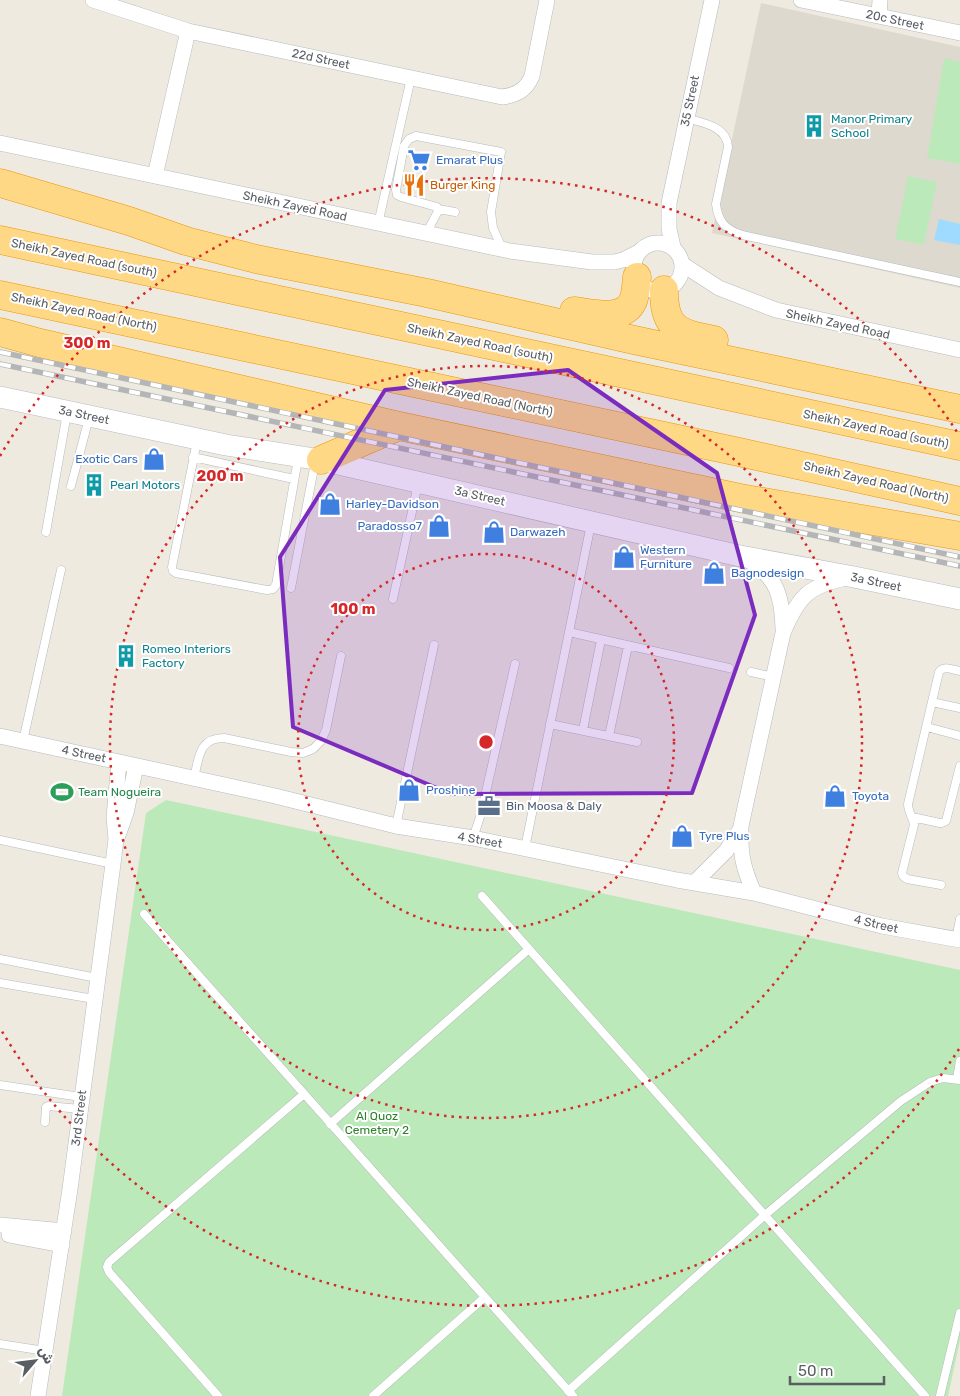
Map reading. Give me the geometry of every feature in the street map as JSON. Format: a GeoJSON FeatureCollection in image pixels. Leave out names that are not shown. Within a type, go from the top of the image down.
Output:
{"type":"FeatureCollection","features":[{"type":"Feature","properties":{"kind":"highway"},"geometry":{"type":"LineString","coordinates":[[0,183],[129,220],[186,240],[265,261],[427,293],[644,342],[960,409]]}},
{"type":"Feature","properties":{"kind":"highway"},"geometry":{"type":"LineString","coordinates":[[0,202],[26,210],[97,226],[186,240]]}},
{"type":"Feature","properties":{"kind":"highway","name":"Sheikh Zayed Road (south)"},"geometry":{"type":"LineString","coordinates":[[0,240],[960,446]]}},
{"type":"Feature","properties":{"kind":"highway"},"geometry":{"type":"LineString","coordinates":[[427,293],[487,298],[608,315],[625,310],[634,300],[640,262]]}},
{"type":"Feature","properties":{"kind":"highway"},"geometry":{"type":"LineString","coordinates":[[668,288],[664,308],[667,316],[678,329],[694,336],[960,393]]}},
{"type":"Feature","properties":{"kind":"highway","name":"Sheikh Zayed Road (North)"},"geometry":{"type":"LineString","coordinates":[[0,295],[739,452],[960,501]]}},
{"type":"Feature","properties":{"kind":"highway"},"geometry":{"type":"LineString","coordinates":[[0,332],[40,343],[399,426],[740,498],[960,536]]}},
{"type":"Feature","properties":{"kind":"highway"},"geometry":{"type":"LineString","coordinates":[[312,458],[399,426]]}},
{"type":"Feature","properties":{"kind":"street","name":"22d Street"},"geometry":{"type":"LineString","coordinates":[[98,2],[188,31],[502,97],[512,96],[521,92],[532,76],[547,0]]}},
{"type":"Feature","properties":{"kind":"street","name":"35 Street"},"geometry":{"type":"LineString","coordinates":[[640,262],[660,226],[669,203],[712,0]]}},
{"type":"Feature","properties":{"kind":"street","name":"20c Street"},"geometry":{"type":"LineString","coordinates":[[801,0],[872,10],[960,33]]}},
{"type":"Feature","properties":{"kind":"street"},"geometry":{"type":"LineString","coordinates":[[872,10],[880,0]]}},
{"type":"Feature","properties":{"kind":"street"},"geometry":{"type":"LineString","coordinates":[[155,176],[188,31]]}},
{"type":"Feature","properties":{"kind":"street","name":"Sheikh Zayed Road"},"geometry":{"type":"LineString","coordinates":[[0,142],[503,250],[592,262],[640,262]]}},
{"type":"Feature","properties":{"kind":"street","name":"35 Street"},"geometry":{"type":"LineString","coordinates":[[669,203],[669,229],[673,248]]}},
{"type":"Feature","properties":{"kind":"street"},"geometry":{"type":"LineString","coordinates":[[662,243],[673,248],[681,258],[680,277],[668,288],[659,291],[644,286],[640,262],[662,243]]}},
{"type":"Feature","properties":{"kind":"street","name":"Sheikh Zayed Road"},"geometry":{"type":"LineString","coordinates":[[592,262],[623,260],[640,262]]}},
{"type":"Feature","properties":{"kind":"street","name":"Sheikh Zayed Road"},"geometry":{"type":"LineString","coordinates":[[682,264],[719,288],[790,314],[960,350]]}},
{"type":"Feature","properties":{"kind":"street","name":"Sheikh Zayed Road"},"geometry":{"type":"LineString","coordinates":[[668,288],[691,283],[719,288]]}},
{"type":"Feature","properties":{"kind":"street","name":"3a Street"},"geometry":{"type":"LineString","coordinates":[[0,397],[89,416],[195,448],[226,445],[312,458],[740,556],[960,599]]}},
{"type":"Feature","properties":{"kind":"street"},"geometry":{"type":"LineString","coordinates":[[740,556],[758,566],[769,576],[776,587],[781,600],[783,633]]}},
{"type":"Feature","properties":{"kind":"street"},"geometry":{"type":"LineString","coordinates":[[754,893],[745,872],[741,854],[741,826],[783,633],[797,604],[807,593],[820,585],[854,577]]}},
{"type":"Feature","properties":{"kind":"street","name":"4 Street"},"geometry":{"type":"LineString","coordinates":[[0,736],[275,796],[396,826],[472,838],[694,883],[754,893],[882,926],[958,940]]}},
{"type":"Feature","properties":{"kind":"street"},"geometry":{"type":"LineString","coordinates":[[116,839],[114,817],[119,762]]}},
{"type":"Feature","properties":{"kind":"street"},"geometry":{"type":"LineString","coordinates":[[116,839],[126,814],[136,766]]}},
{"type":"Feature","properties":{"kind":"street"},"geometry":{"type":"LineString","coordinates":[[694,883],[726,851],[741,826]]}},
{"type":"Feature","properties":{"kind":"street","name":"3rd Street"},"geometry":{"type":"LineString","coordinates":[[38,1396],[81,1103],[116,839]]}},
{"type":"Feature","properties":{"kind":"street"},"geometry":{"type":"LineString","coordinates":[[0,1225],[62,1238]]}},
{"type":"Feature","properties":{"kind":"street"},"geometry":{"type":"LineString","coordinates":[[0,1233],[62,1238]]}},
{"type":"Feature","properties":{"kind":"lane"},"geometry":{"type":"LineString","coordinates":[[378,224],[411,78]]}},
{"type":"Feature","properties":{"kind":"lane"},"geometry":{"type":"LineString","coordinates":[[686,118],[717,128],[726,136],[728,147],[716,204],[717,213],[726,228],[742,235],[960,282]]}},
{"type":"Feature","properties":{"kind":"lane"},"geometry":{"type":"LineString","coordinates":[[455,212],[438,209],[435,206],[401,197],[396,193],[404,146],[408,139],[420,137],[501,152],[488,218],[503,250]]}},
{"type":"Feature","properties":{"kind":"lane"},"geometry":{"type":"LineString","coordinates":[[426,234],[438,209]]}},
{"type":"Feature","properties":{"kind":"lane"},"geometry":{"type":"LineString","coordinates":[[46,532],[67,411]]}},
{"type":"Feature","properties":{"kind":"lane"},"geometry":{"type":"LineString","coordinates":[[71,486],[89,416]]}},
{"type":"Feature","properties":{"kind":"lane"},"geometry":{"type":"LineString","coordinates":[[294,479],[195,448],[172,568],[173,571],[176,574],[267,590],[273,589],[276,584],[294,479],[312,458]]}},
{"type":"Feature","properties":{"kind":"lane"},"geometry":{"type":"LineString","coordinates":[[291,588],[312,458]]}},
{"type":"Feature","properties":{"kind":"lane"},"geometry":{"type":"LineString","coordinates":[[393,598],[418,482]]}},
{"type":"Feature","properties":{"kind":"lane"},"geometry":{"type":"LineString","coordinates":[[525,848],[592,522]]}},
{"type":"Feature","properties":{"kind":"lane"},"geometry":{"type":"LineString","coordinates":[[23,741],[60,570]]}},
{"type":"Feature","properties":{"kind":"lane"},"geometry":{"type":"LineString","coordinates":[[569,632],[729,668]]}},
{"type":"Feature","properties":{"kind":"lane"},"geometry":{"type":"LineString","coordinates":[[582,730],[601,640]]}},
{"type":"Feature","properties":{"kind":"lane"},"geometry":{"type":"LineString","coordinates":[[396,826],[434,645]]}},
{"type":"Feature","properties":{"kind":"lane"},"geometry":{"type":"LineString","coordinates":[[609,736],[628,646]]}},
{"type":"Feature","properties":{"kind":"lane"},"geometry":{"type":"LineString","coordinates":[[194,778],[200,751],[210,740],[217,738],[291,752],[302,753],[313,749],[322,741],[326,730],[341,656]]}},
{"type":"Feature","properties":{"kind":"lane"},"geometry":{"type":"LineString","coordinates":[[472,838],[481,814],[515,664]]}},
{"type":"Feature","properties":{"kind":"lane"},"geometry":{"type":"LineString","coordinates":[[941,885],[907,879],[903,876],[902,870],[914,825],[908,804],[940,670],[945,668],[960,671]]}},
{"type":"Feature","properties":{"kind":"lane"},"geometry":{"type":"LineString","coordinates":[[751,672],[774,677]]}},
{"type":"Feature","properties":{"kind":"lane"},"geometry":{"type":"LineString","coordinates":[[932,702],[960,708]]}},
{"type":"Feature","properties":{"kind":"lane"},"geometry":{"type":"LineString","coordinates":[[550,724],[637,742]]}},
{"type":"Feature","properties":{"kind":"lane"},"geometry":{"type":"LineString","coordinates":[[926,727],[960,736]]}},
{"type":"Feature","properties":{"kind":"lane"},"geometry":{"type":"LineString","coordinates":[[912,817],[942,824],[946,821],[960,766]]}},
{"type":"Feature","properties":{"kind":"lane"},"geometry":{"type":"LineString","coordinates":[[0,840],[113,864]]}},
{"type":"Feature","properties":{"kind":"lane"},"geometry":{"type":"LineString","coordinates":[[482,896],[925,1396]]}},
{"type":"Feature","properties":{"kind":"lane"},"geometry":{"type":"LineString","coordinates":[[144,914],[570,1393],[765,1215],[865,1130],[918,1088],[943,1078],[958,1079],[960,1061]]}},
{"type":"Feature","properties":{"kind":"lane"},"geometry":{"type":"LineString","coordinates":[[958,940],[960,919]]}},
{"type":"Feature","properties":{"kind":"lane"},"geometry":{"type":"LineString","coordinates":[[330,1124],[529,949]]}},
{"type":"Feature","properties":{"kind":"lane"},"geometry":{"type":"LineString","coordinates":[[0,959],[97,978]]}},
{"type":"Feature","properties":{"kind":"lane"},"geometry":{"type":"LineString","coordinates":[[0,983],[94,999]]}},
{"type":"Feature","properties":{"kind":"lane"},"geometry":{"type":"LineString","coordinates":[[0,1085],[81,1103]]}},
{"type":"Feature","properties":{"kind":"lane"},"geometry":{"type":"LineString","coordinates":[[218,1396],[109,1272],[109,1262],[304,1094]]}},
{"type":"Feature","properties":{"kind":"lane"},"geometry":{"type":"LineString","coordinates":[[44,1122],[46,1107],[81,1103]]}},
{"type":"Feature","properties":{"kind":"lane"},"geometry":{"type":"LineString","coordinates":[[374,1396],[484,1297]]}},
{"type":"Feature","properties":{"kind":"lane"},"geometry":{"type":"LineString","coordinates":[[940,1396],[960,1313]]}},
{"type":"Feature","properties":{"kind":"lane"},"geometry":{"type":"LineString","coordinates":[[0,1344],[45,1351]]}},
{"type":"Feature","properties":{"kind":"highlighted area"},"geometry":{"type":"Polygon","coordinates":[[[568,370],[717,473],[755,615],[692,793],[451,794],[293,727],[280,557],[385,390],[568,370]]]}},
{"type":"Feature","properties":{"kind":"shaded area"},"geometry":{"type":"Polygon","coordinates":[[[761,3],[960,47],[960,288],[712,233],[761,3]]]}},
{"type":"Feature","properties":{"kind":"green space"},"geometry":{"type":"Polygon","coordinates":[[[944,58],[960,62],[960,164],[927,158],[944,58]]]}},
{"type":"Feature","properties":{"kind":"green space"},"geometry":{"type":"Polygon","coordinates":[[[908,176],[937,182],[924,245],[895,239],[908,176]]]}},
{"type":"Feature","properties":{"kind":"green space","name":"Al Quoz Cemetery 2"},"geometry":{"type":"Polygon","coordinates":[[[166,800],[960,970],[960,1340],[948,1396],[62,1396],[146,813],[166,800]]]}},
{"type":"Feature","properties":{"kind":"water"},"geometry":{"type":"Polygon","coordinates":[[[939,219],[960,224],[960,245],[934,240],[939,219]]]}},
{"type":"Feature","properties":{"kind":"railway"},"geometry":{"type":"LineString","coordinates":[[0,352],[960,557]]}},
{"type":"Feature","properties":{"kind":"railway"},"geometry":{"type":"LineString","coordinates":[[0,364],[960,566]]}},
{"type":"Feature","properties":{"kind":"place","name":"Manor Primary School"},"geometry":{"type":"Point","coordinates":[814,126]}},
{"type":"Feature","properties":{"kind":"place","name":"Emarat Plus"},"geometry":{"type":"Point","coordinates":[419,160]}},
{"type":"Feature","properties":{"kind":"place","name":"Burger King"},"geometry":{"type":"Point","coordinates":[414,185]}},
{"type":"Feature","properties":{"kind":"place","name":"Exotic Cars"},"geometry":{"type":"Point","coordinates":[154,459]}},
{"type":"Feature","properties":{"kind":"place","name":"Pearl Motors"},"geometry":{"type":"Point","coordinates":[94,485]}},
{"type":"Feature","properties":{"kind":"place","name":"Harley-Davidson"},"geometry":{"type":"Point","coordinates":[330,504]}},
{"type":"Feature","properties":{"kind":"place","name":"Paradosso7"},"geometry":{"type":"Point","coordinates":[439,526]}},
{"type":"Feature","properties":{"kind":"place","name":"Darwazeh"},"geometry":{"type":"Point","coordinates":[494,532]}},
{"type":"Feature","properties":{"kind":"place","name":"Western Furniture"},"geometry":{"type":"Point","coordinates":[624,557]}},
{"type":"Feature","properties":{"kind":"place","name":"Bagnodesign"},"geometry":{"type":"Point","coordinates":[714,573]}},
{"type":"Feature","properties":{"kind":"place","name":"Romeo Interiors Factory"},"geometry":{"type":"Point","coordinates":[126,656]}},
{"type":"Feature","properties":{"kind":"place","name":"Proshine"},"geometry":{"type":"Point","coordinates":[409,790]}},
{"type":"Feature","properties":{"kind":"place","name":"Team Nogueira"},"geometry":{"type":"Point","coordinates":[62,792]}},
{"type":"Feature","properties":{"kind":"place","name":"Toyota"},"geometry":{"type":"Point","coordinates":[835,796]}},
{"type":"Feature","properties":{"kind":"place","name":"Bin Moosa & Daly"},"geometry":{"type":"Point","coordinates":[489,806]}},
{"type":"Feature","properties":{"kind":"place","name":"Tyre Plus"},"geometry":{"type":"Point","coordinates":[682,836]}}]}
